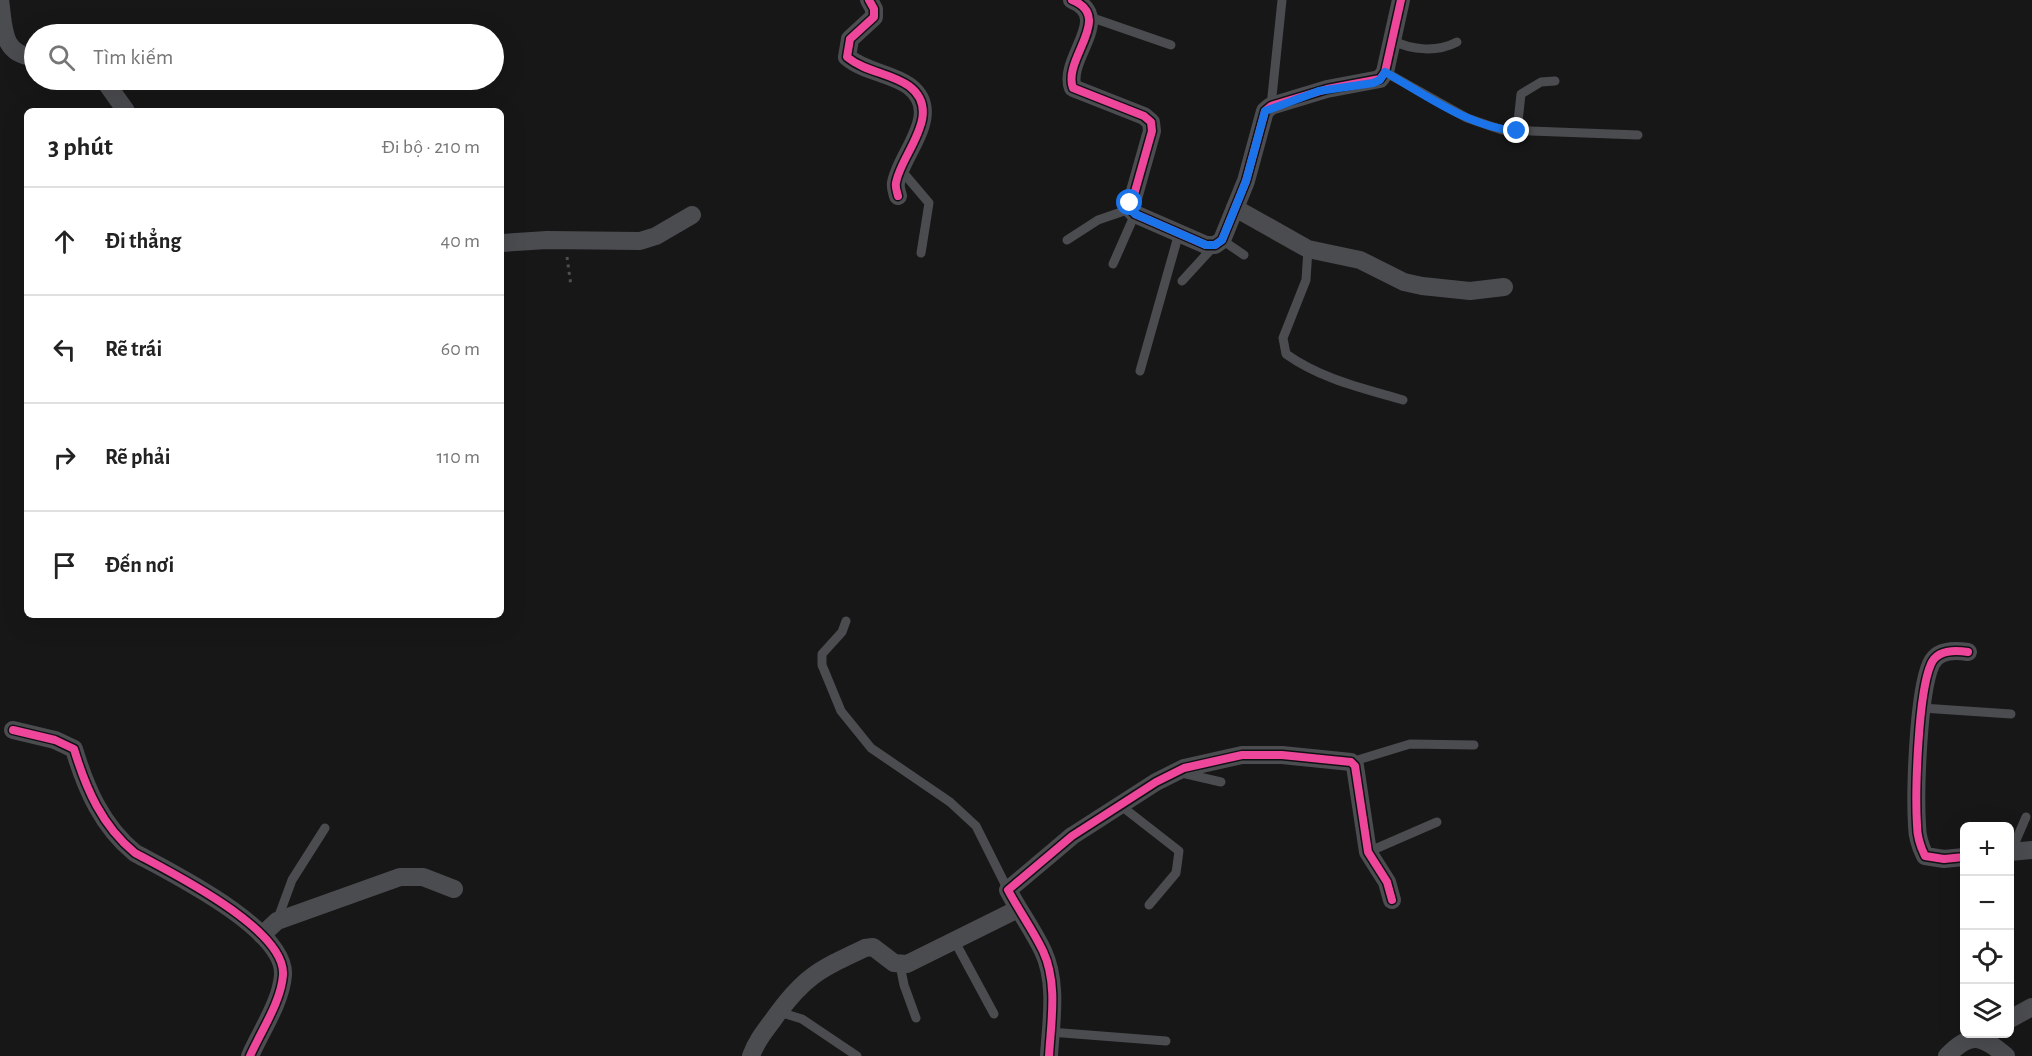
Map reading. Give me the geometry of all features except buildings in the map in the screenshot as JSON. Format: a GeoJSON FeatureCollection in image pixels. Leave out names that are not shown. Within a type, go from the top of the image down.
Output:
{"type":"FeatureCollection","features":[{"type":"Feature","properties":{"kind":"street"},"geometry":{"type":"LineString","coordinates":[[0,0],[10,47],[17,54],[24,55]]}},
{"type":"Feature","properties":{"kind":"street"},"geometry":{"type":"LineString","coordinates":[[868,0],[874,9],[874,17],[850,39],[847,57],[910,86],[922,106],[923,117],[917,141],[896,183],[898,196]]}},
{"type":"Feature","properties":{"kind":"street"},"geometry":{"type":"LineString","coordinates":[[1072,0],[1086,9],[1090,17],[1089,27],[1071,72],[1073,88],[1144,116],[1151,122],[1152,131],[1132,211],[1206,245],[1219,243],[1246,181],[1262,118],[1271,106],[1326,89],[1373,83],[1380,80],[1385,72],[1401,0]]}},
{"type":"Feature","properties":{"kind":"street"},"geometry":{"type":"LineString","coordinates":[[111,90],[124,108]]}},
{"type":"Feature","properties":{"kind":"street"},"geometry":{"type":"LineString","coordinates":[[1235,208],[1308,249],[1360,260],[1404,282],[1470,291],[1503,287]]}},
{"type":"Feature","properties":{"kind":"street"},"geometry":{"type":"LineString","coordinates":[[504,243],[566,240],[640,241],[656,236],[692,215]]}},
{"type":"Feature","properties":{"kind":"street"},"geometry":{"type":"LineString","coordinates":[[1960,857],[1944,859],[1925,856],[1920,847],[1917,825],[1922,708],[1931,663],[1940,654],[1955,650],[1968,652]]}},
{"type":"Feature","properties":{"kind":"street"},"geometry":{"type":"LineString","coordinates":[[13,730],[55,740],[74,749],[92,801],[123,843],[135,853],[213,897],[262,935],[280,957],[283,973],[280,990],[250,1056]]}},
{"type":"Feature","properties":{"kind":"street"},"geometry":{"type":"LineString","coordinates":[[1049,1056],[1052,992],[1050,971],[1043,951],[1008,890],[1072,837],[1175,772],[1212,760],[1242,755],[1282,755],[1351,762],[1355,766],[1368,852],[1387,882],[1392,900]]}},
{"type":"Feature","properties":{"kind":"street"},"geometry":{"type":"LineString","coordinates":[[2014,852],[2032,850]]}},
{"type":"Feature","properties":{"kind":"street"},"geometry":{"type":"LineString","coordinates":[[262,935],[277,921],[400,877],[423,877],[454,890]]}},
{"type":"Feature","properties":{"kind":"street"},"geometry":{"type":"LineString","coordinates":[[751,1056],[756,1044],[792,992],[819,969],[865,948],[879,950],[894,963],[900,965],[1018,909]]}},
{"type":"Feature","properties":{"kind":"street"},"geometry":{"type":"LineString","coordinates":[[2014,1017],[2032,1007]]}},
{"type":"Feature","properties":{"kind":"street"},"geometry":{"type":"LineString","coordinates":[[1952,1051],[1976,1038]]}},
{"type":"Feature","properties":{"kind":"street"},"geometry":{"type":"LineString","coordinates":[[1983,1038],[2006,1056]]}},
{"type":"Feature","properties":{"kind":"lane"},"geometry":{"type":"LineString","coordinates":[[1271,106],[1282,0]]}},
{"type":"Feature","properties":{"kind":"lane"},"geometry":{"type":"LineString","coordinates":[[1090,17],[1172,45]]}},
{"type":"Feature","properties":{"kind":"lane"},"geometry":{"type":"LineString","coordinates":[[1392,39],[1400,44],[1431,49],[1444,49],[1457,42]]}},
{"type":"Feature","properties":{"kind":"lane"},"geometry":{"type":"LineString","coordinates":[[1385,72],[1467,118],[1502,130],[1638,135]]}},
{"type":"Feature","properties":{"kind":"lane"},"geometry":{"type":"LineString","coordinates":[[1517,131],[1521,94],[1541,82],[1556,81]]}},
{"type":"Feature","properties":{"kind":"lane"},"geometry":{"type":"LineString","coordinates":[[901,170],[929,203],[921,253]]}},
{"type":"Feature","properties":{"kind":"lane"},"geometry":{"type":"LineString","coordinates":[[1067,240],[1098,220],[1132,211]]}},
{"type":"Feature","properties":{"kind":"lane"},"geometry":{"type":"LineString","coordinates":[[1113,264],[1132,211]]}},
{"type":"Feature","properties":{"kind":"lane"},"geometry":{"type":"LineString","coordinates":[[1140,372],[1179,233]]}},
{"type":"Feature","properties":{"kind":"lane"},"geometry":{"type":"LineString","coordinates":[[1182,281],[1219,243],[1244,255]]}},
{"type":"Feature","properties":{"kind":"lane"},"geometry":{"type":"LineString","coordinates":[[1308,249],[1306,280],[1283,338],[1286,354],[1317,373],[1348,385],[1403,400]]}},
{"type":"Feature","properties":{"kind":"lane"},"geometry":{"type":"LineString","coordinates":[[846,621],[842,632],[822,654],[822,665],[841,711],[871,748],[950,802],[976,826],[1008,890]]}},
{"type":"Feature","properties":{"kind":"lane"},"geometry":{"type":"LineString","coordinates":[[1922,708],[2011,714]]}},
{"type":"Feature","properties":{"kind":"lane"},"geometry":{"type":"LineString","coordinates":[[1351,762],[1410,744],[1474,745]]}},
{"type":"Feature","properties":{"kind":"lane"},"geometry":{"type":"LineString","coordinates":[[1175,772],[1221,782]]}},
{"type":"Feature","properties":{"kind":"lane"},"geometry":{"type":"LineString","coordinates":[[1120,805],[1179,851],[1176,873],[1149,905]]}},
{"type":"Feature","properties":{"kind":"lane"},"geometry":{"type":"LineString","coordinates":[[2014,843],[2026,817]]}},
{"type":"Feature","properties":{"kind":"lane"},"geometry":{"type":"LineString","coordinates":[[1368,852],[1437,822]]}},
{"type":"Feature","properties":{"kind":"lane"},"geometry":{"type":"LineString","coordinates":[[277,921],[292,880],[325,828]]}},
{"type":"Feature","properties":{"kind":"lane"},"geometry":{"type":"LineString","coordinates":[[954,940],[994,1014]]}},
{"type":"Feature","properties":{"kind":"lane"},"geometry":{"type":"LineString","coordinates":[[900,965],[904,985],[916,1018]]}},
{"type":"Feature","properties":{"kind":"lane"},"geometry":{"type":"LineString","coordinates":[[779,1012],[802,1019],[857,1056]]}},
{"type":"Feature","properties":{"kind":"lane"},"geometry":{"type":"LineString","coordinates":[[1050,1032],[1166,1041]]}},
{"type":"Feature","properties":{"kind":"path"},"geometry":{"type":"LineString","coordinates":[[566,240],[571,286]]}},
{"type":"Feature","properties":{"kind":"cycle path"},"geometry":{"type":"LineString","coordinates":[[869,0],[874,9],[874,17],[850,39],[847,57],[909,86],[919,97],[923,109],[918,134],[899,172],[896,183],[898,196]]}},
{"type":"Feature","properties":{"kind":"cycle path"},"geometry":{"type":"LineString","coordinates":[[1072,0],[1084,7],[1089,17],[1088,28],[1074,64],[1073,88],[1144,116],[1151,122],[1152,131],[1130,209],[1135,214],[1206,245],[1215,245],[1222,240],[1246,181],[1265,111],[1271,106],[1327,89],[1380,79],[1385,72],[1401,0]]}},
{"type":"Feature","properties":{"kind":"cycle path"},"geometry":{"type":"LineString","coordinates":[[1960,857],[1944,859],[1925,856],[1920,845],[1916,810],[1918,743],[1923,697],[1931,664],[1937,656],[1942,654],[1952,651],[1968,652]]}},
{"type":"Feature","properties":{"kind":"cycle path"},"geometry":{"type":"LineString","coordinates":[[13,730],[55,740],[74,749],[97,806],[104,819],[123,842],[135,853],[223,904],[247,921],[266,939],[279,957],[283,975],[275,1006],[250,1056]]}},
{"type":"Feature","properties":{"kind":"cycle path"},"geometry":{"type":"LineString","coordinates":[[1049,1056],[1052,989],[1048,963],[1008,890],[1072,836],[1156,782],[1184,768],[1242,755],[1282,755],[1351,762],[1355,766],[1368,852],[1387,882],[1392,900]]}},
{"type":"Feature","properties":{"kind":"route"},"geometry":{"type":"LineString","coordinates":[[1130,203],[1130,209],[1135,214],[1206,245],[1215,245],[1222,240],[1246,181],[1265,111],[1271,106],[1326,89],[1373,83],[1380,80],[1385,72],[1467,118],[1502,130],[1517,131]]}}]}
